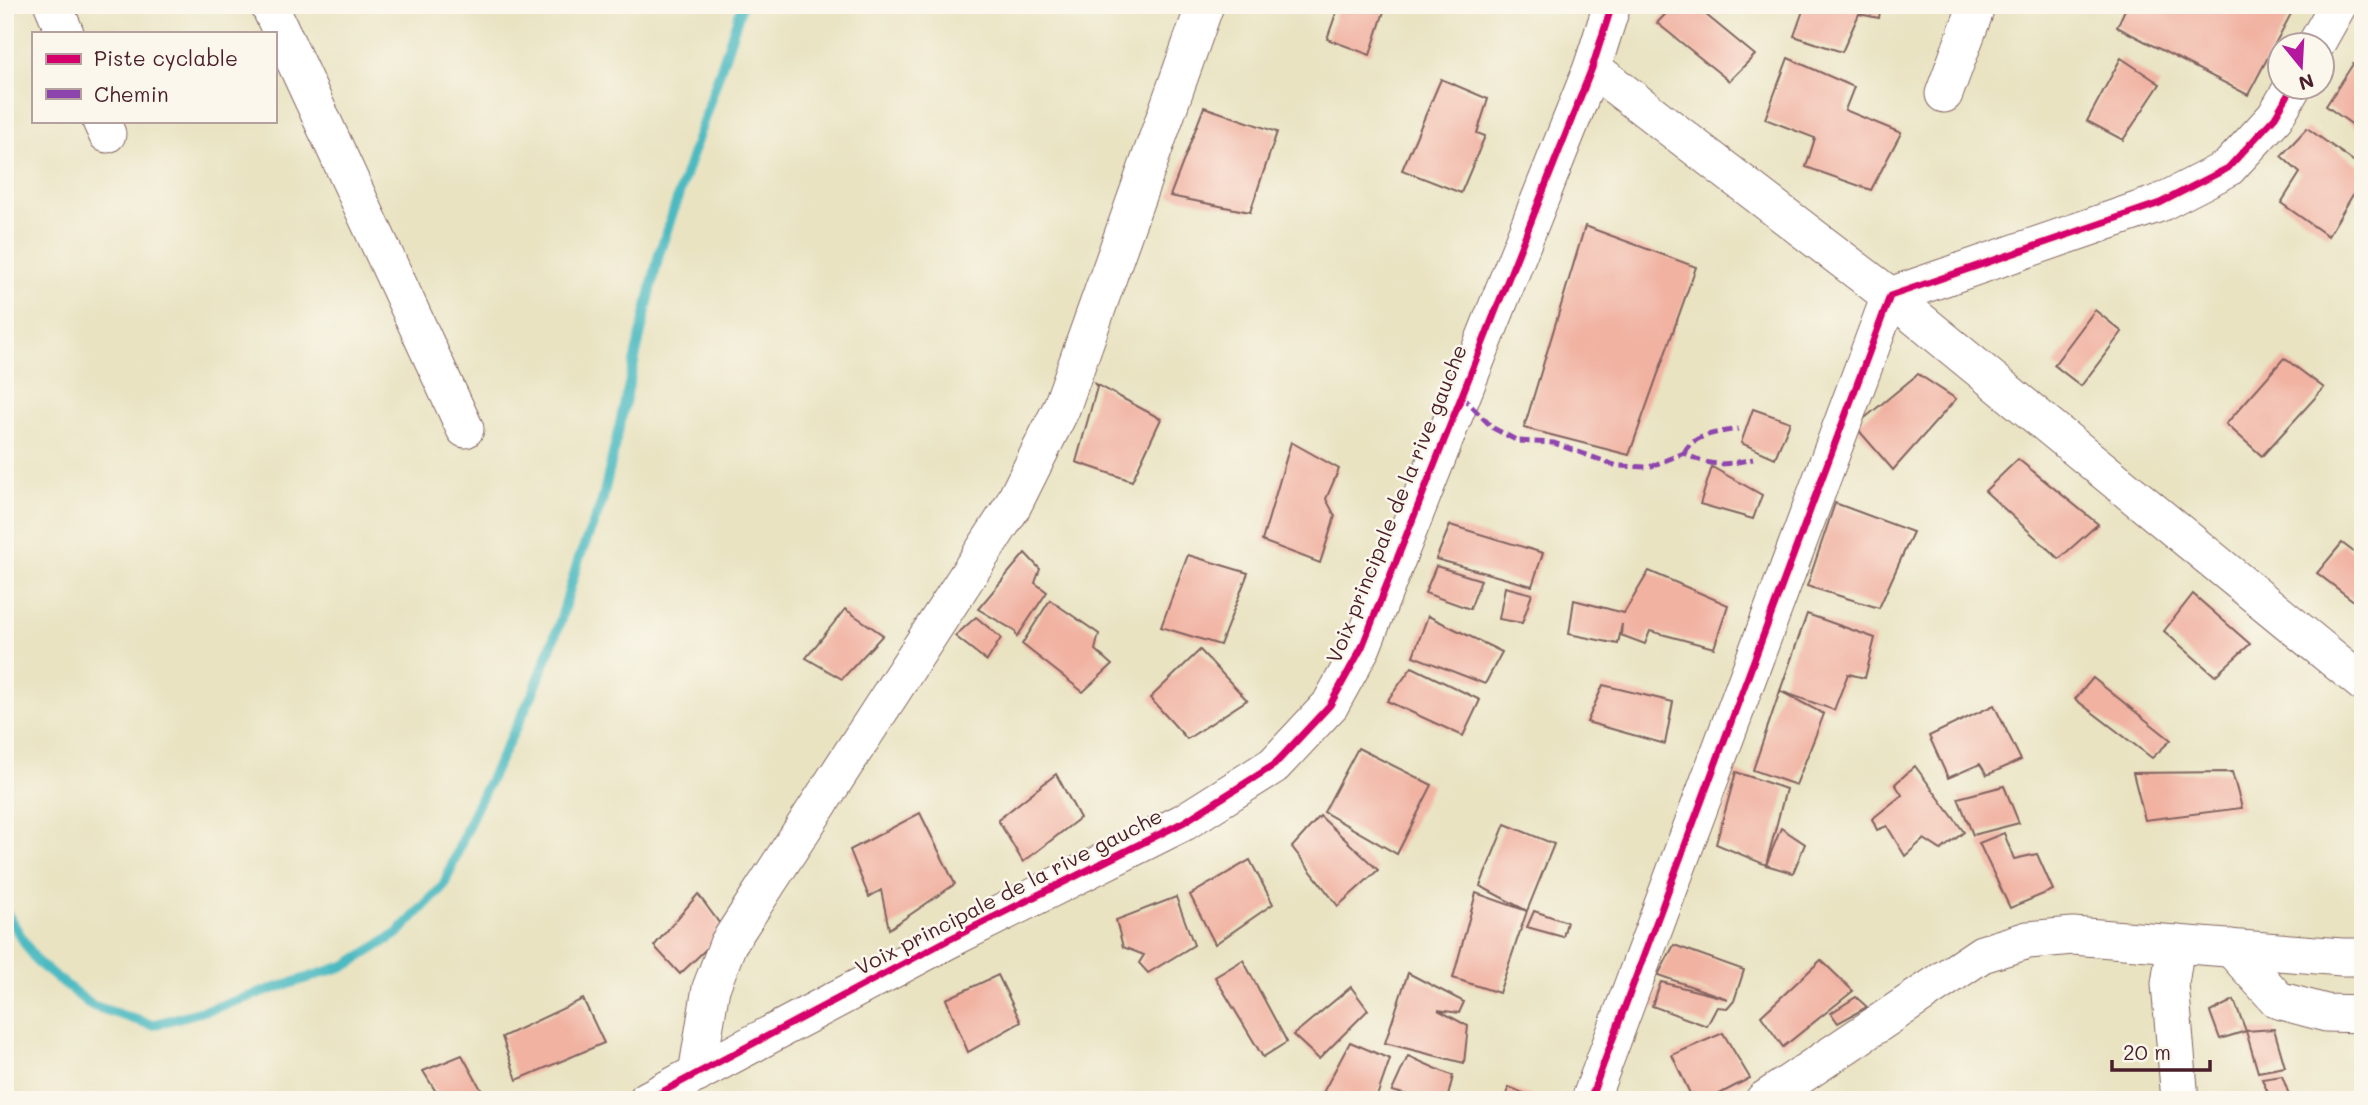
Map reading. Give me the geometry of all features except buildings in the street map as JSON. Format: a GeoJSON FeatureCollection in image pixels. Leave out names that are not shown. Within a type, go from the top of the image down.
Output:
{"type":"FeatureCollection","features":[{"type":"Feature","properties":{"kind":"street"},"geometry":{"type":"LineString","coordinates":[[53,5],[65,32]]}},
{"type":"Feature","properties":{"kind":"street"},"geometry":{"type":"LineString","coordinates":[[269,5],[465,429]]}},
{"type":"Feature","properties":{"kind":"street"},"geometry":{"type":"LineString","coordinates":[[697,1074],[710,988],[728,944],[1012,507],[1061,409],[1205,5]]}},
{"type":"Feature","properties":{"kind":"street","name":"Voix principale de la rive gauche"},"geometry":{"type":"LineString","coordinates":[[650,1099],[948,940],[1184,822],[1274,765],[1330,705],[1362,647],[1592,68],[1612,5]]}},
{"type":"Feature","properties":{"kind":"street"},"geometry":{"type":"LineString","coordinates":[[1944,93],[1977,5]]}},
{"type":"Feature","properties":{"kind":"street"},"geometry":{"type":"LineString","coordinates":[[2323,32],[2338,5]]}},
{"type":"Feature","properties":{"kind":"street"},"geometry":{"type":"LineString","coordinates":[[1592,68],[1890,296],[2363,683]]}},
{"type":"Feature","properties":{"kind":"street"},"geometry":{"type":"LineString","coordinates":[[1890,296],[2160,203],[2228,168],[2275,117],[2284,102]]}},
{"type":"Feature","properties":{"kind":"street"},"geometry":{"type":"LineString","coordinates":[[1590,1100],[1890,296]]}},
{"type":"Feature","properties":{"kind":"street"},"geometry":{"type":"LineString","coordinates":[[1764,1100],[1982,954],[2028,940],[2074,936],[2363,957]]}},
{"type":"Feature","properties":{"kind":"street"},"geometry":{"type":"LineString","coordinates":[[2176,944],[2170,984],[2180,1100]]}},
{"type":"Feature","properties":{"kind":"street"},"geometry":{"type":"LineString","coordinates":[[2231,948],[2278,1000],[2326,1013],[2363,1014]]}},
{"type":"Feature","properties":{"kind":"waterway"},"geometry":{"type":"LineString","coordinates":[[5,911],[37,962],[91,1005],[152,1025],[347,965],[398,933],[444,885],[473,814],[534,691],[559,625],[578,561],[602,502],[659,254],[742,5]]}},
{"type":"Feature","properties":{"kind":"marked path"},"geometry":{"type":"LineString","coordinates":[[1461,396],[1493,428],[1518,441],[1554,443],[1617,466],[1649,467],[1684,453],[1718,464],[1753,459]]}},
{"type":"Feature","properties":{"kind":"marked path"},"geometry":{"type":"LineString","coordinates":[[1684,453],[1700,438],[1738,429]]}},
{"type":"Feature","properties":{"kind":"cycle path"},"geometry":{"type":"LineString","coordinates":[[647,1100],[948,940],[1184,822],[1274,765],[1330,705],[1362,647],[1592,68],[1612,5]]}},
{"type":"Feature","properties":{"kind":"cycle path"},"geometry":{"type":"LineString","coordinates":[[1590,1100],[1890,296],[2160,203],[2228,168],[2275,117],[2284,102]]}}]}
